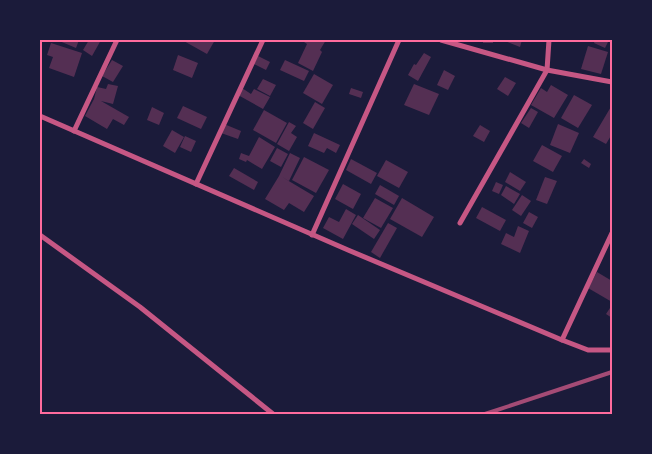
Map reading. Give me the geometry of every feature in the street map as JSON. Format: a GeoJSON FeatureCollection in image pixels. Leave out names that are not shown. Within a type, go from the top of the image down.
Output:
{"type":"FeatureCollection","features":[{"type":"Feature","properties":{"kind":"street"},"geometry":{"type":"LineString","coordinates":[[74,131],[117,40]]}},
{"type":"Feature","properties":{"kind":"street"},"geometry":{"type":"LineString","coordinates":[[196,184],[263,40]]}},
{"type":"Feature","properties":{"kind":"street"},"geometry":{"type":"LineString","coordinates":[[312,234],[399,40]]}},
{"type":"Feature","properties":{"kind":"street"},"geometry":{"type":"LineString","coordinates":[[441,40],[546,70],[612,82]]}},
{"type":"Feature","properties":{"kind":"street"},"geometry":{"type":"LineString","coordinates":[[460,223],[546,70],[549,40]]}},
{"type":"Feature","properties":{"kind":"street"},"geometry":{"type":"LineString","coordinates":[[40,116],[562,340],[588,350],[612,350]]}},
{"type":"Feature","properties":{"kind":"street"},"geometry":{"type":"LineString","coordinates":[[562,340],[612,232]]}},
{"type":"Feature","properties":{"kind":"street"},"geometry":{"type":"LineString","coordinates":[[40,235],[140,307],[273,414]]}},
{"type":"Feature","properties":{"kind":"building"},"geometry":{"type":"Polygon","coordinates":[[[57,40],[79,40],[76,48],[57,40]]]}},
{"type":"Feature","properties":{"kind":"building"},"geometry":{"type":"Polygon","coordinates":[[[89,40],[101,40],[92,56],[83,50],[89,40]]]}},
{"type":"Feature","properties":{"kind":"building"},"geometry":{"type":"Polygon","coordinates":[[[182,40],[215,40],[207,54],[182,40]]]}},
{"type":"Feature","properties":{"kind":"building"},"geometry":{"type":"Polygon","coordinates":[[[301,40],[326,40],[320,50],[322,52],[313,71],[298,63],[307,44],[301,40]]]}},
{"type":"Feature","properties":{"kind":"building"},"geometry":{"type":"Polygon","coordinates":[[[483,40],[493,40],[493,43],[483,43],[483,40]]]}},
{"type":"Feature","properties":{"kind":"building"},"geometry":{"type":"Polygon","coordinates":[[[502,40],[522,40],[520,47],[502,40]]]}},
{"type":"Feature","properties":{"kind":"building"},"geometry":{"type":"Polygon","coordinates":[[[595,40],[609,40],[605,48],[594,43],[595,40]]]}},
{"type":"Feature","properties":{"kind":"building"},"geometry":{"type":"Polygon","coordinates":[[[51,43],[82,53],[74,77],[49,68],[53,57],[47,55],[51,43]]]}},
{"type":"Feature","properties":{"kind":"building"},"geometry":{"type":"Polygon","coordinates":[[[588,46],[608,52],[601,74],[581,69],[588,46]]]}},
{"type":"Feature","properties":{"kind":"building"},"geometry":{"type":"Polygon","coordinates":[[[424,53],[431,57],[418,81],[408,75],[414,64],[416,65],[424,53]]]}},
{"type":"Feature","properties":{"kind":"building"},"geometry":{"type":"Polygon","coordinates":[[[178,55],[198,63],[192,78],[173,70],[178,55]]]}},
{"type":"Feature","properties":{"kind":"building"},"geometry":{"type":"Polygon","coordinates":[[[258,56],[270,62],[266,70],[254,64],[258,56]]]}},
{"type":"Feature","properties":{"kind":"building"},"geometry":{"type":"Polygon","coordinates":[[[112,60],[123,66],[113,82],[102,76],[112,60]]]}},
{"type":"Feature","properties":{"kind":"building"},"geometry":{"type":"Polygon","coordinates":[[[285,60],[309,71],[304,81],[280,70],[285,60]]]}},
{"type":"Feature","properties":{"kind":"building"},"geometry":{"type":"Polygon","coordinates":[[[444,70],[455,76],[448,90],[437,85],[444,70]]]}},
{"type":"Feature","properties":{"kind":"building"},"geometry":{"type":"Polygon","coordinates":[[[314,74],[333,85],[322,104],[303,93],[314,74]]]}},
{"type":"Feature","properties":{"kind":"building"},"geometry":{"type":"Polygon","coordinates":[[[505,77],[516,83],[508,96],[497,89],[505,77]]]}},
{"type":"Feature","properties":{"kind":"building"},"geometry":{"type":"Polygon","coordinates":[[[263,79],[276,85],[270,96],[257,89],[263,79]]]}},
{"type":"Feature","properties":{"kind":"building"},"geometry":{"type":"Polygon","coordinates":[[[108,84],[118,86],[113,104],[101,101],[129,117],[124,125],[113,119],[107,129],[85,116],[94,99],[97,87],[106,89],[108,84]]]}},
{"type":"Feature","properties":{"kind":"building"},"geometry":{"type":"Polygon","coordinates":[[[414,84],[439,94],[429,115],[404,105],[414,84]]]}},
{"type":"Feature","properties":{"kind":"building"},"geometry":{"type":"Polygon","coordinates":[[[551,85],[568,95],[554,118],[531,105],[541,88],[547,92],[551,85]]]}},
{"type":"Feature","properties":{"kind":"building"},"geometry":{"type":"Polygon","coordinates":[[[242,88],[251,94],[254,89],[270,97],[263,109],[238,95],[242,88]]]}},
{"type":"Feature","properties":{"kind":"building"},"geometry":{"type":"Polygon","coordinates":[[[351,88],[363,92],[361,98],[349,94],[351,88]]]}},
{"type":"Feature","properties":{"kind":"building"},"geometry":{"type":"Polygon","coordinates":[[[574,95],[592,105],[578,128],[561,118],[574,95]]]}},
{"type":"Feature","properties":{"kind":"building"},"geometry":{"type":"Polygon","coordinates":[[[315,102],[325,108],[313,129],[303,123],[315,102]]]}},
{"type":"Feature","properties":{"kind":"building"},"geometry":{"type":"Polygon","coordinates":[[[612,105],[612,134],[606,144],[593,137],[612,105]]]}},
{"type":"Feature","properties":{"kind":"building"},"geometry":{"type":"Polygon","coordinates":[[[183,106],[207,117],[201,129],[177,118],[183,106]]]}},
{"type":"Feature","properties":{"kind":"building"},"geometry":{"type":"Polygon","coordinates":[[[152,107],[164,113],[159,125],[147,120],[152,107]]]}},
{"type":"Feature","properties":{"kind":"building"},"geometry":{"type":"Polygon","coordinates":[[[531,108],[538,112],[529,128],[521,123],[531,108]]]}},
{"type":"Feature","properties":{"kind":"building"},"geometry":{"type":"Polygon","coordinates":[[[264,110],[287,123],[276,143],[253,130],[264,110]]]}},
{"type":"Feature","properties":{"kind":"building"},"geometry":{"type":"Polygon","coordinates":[[[289,122],[296,126],[291,133],[297,137],[289,151],[277,144],[289,122]]]}},
{"type":"Feature","properties":{"kind":"building"},"geometry":{"type":"Polygon","coordinates":[[[224,124],[241,131],[238,139],[221,133],[224,124]]]}},
{"type":"Feature","properties":{"kind":"building"},"geometry":{"type":"Polygon","coordinates":[[[558,124],[579,133],[570,153],[550,145],[558,124]]]}},
{"type":"Feature","properties":{"kind":"building"},"geometry":{"type":"Polygon","coordinates":[[[480,125],[490,131],[484,142],[473,136],[480,125]]]}},
{"type":"Feature","properties":{"kind":"building"},"geometry":{"type":"Polygon","coordinates":[[[172,130],[184,137],[175,153],[163,146],[172,130]]]}},
{"type":"Feature","properties":{"kind":"building"},"geometry":{"type":"Polygon","coordinates":[[[314,133],[340,145],[336,153],[327,148],[324,153],[308,146],[314,133]]]}},
{"type":"Feature","properties":{"kind":"building"},"geometry":{"type":"Polygon","coordinates":[[[185,136],[196,141],[191,152],[180,147],[185,136]]]}},
{"type":"Feature","properties":{"kind":"building"},"geometry":{"type":"Polygon","coordinates":[[[259,137],[275,147],[262,169],[247,160],[246,162],[239,159],[241,153],[249,156],[259,137]]]}},
{"type":"Feature","properties":{"kind":"building"},"geometry":{"type":"Polygon","coordinates":[[[542,145],[562,156],[553,172],[533,161],[542,145]]]}},
{"type":"Feature","properties":{"kind":"building"},"geometry":{"type":"Polygon","coordinates":[[[277,148],[288,154],[281,167],[270,161],[277,148]]]}},
{"type":"Feature","properties":{"kind":"building"},"geometry":{"type":"Polygon","coordinates":[[[290,153],[300,158],[289,181],[282,177],[314,196],[304,212],[289,203],[284,210],[265,199],[290,153]]]}},
{"type":"Feature","properties":{"kind":"building"},"geometry":{"type":"Polygon","coordinates":[[[304,157],[329,170],[316,193],[292,180],[304,157]]]}},
{"type":"Feature","properties":{"kind":"building"},"geometry":{"type":"Polygon","coordinates":[[[351,159],[377,173],[371,184],[346,170],[351,159]]]}},
{"type":"Feature","properties":{"kind":"building"},"geometry":{"type":"Polygon","coordinates":[[[584,159],[591,164],[589,168],[581,163],[584,159]]]}},
{"type":"Feature","properties":{"kind":"building"},"geometry":{"type":"Polygon","coordinates":[[[386,160],[408,172],[399,188],[377,176],[386,160]]]}},
{"type":"Feature","properties":{"kind":"building"},"geometry":{"type":"Polygon","coordinates":[[[234,168],[258,182],[254,190],[229,176],[234,168]]]}},
{"type":"Feature","properties":{"kind":"building"},"geometry":{"type":"Polygon","coordinates":[[[510,172],[526,182],[520,191],[505,182],[510,172]]]}},
{"type":"Feature","properties":{"kind":"building"},"geometry":{"type":"Polygon","coordinates":[[[545,177],[557,181],[547,204],[536,200],[545,177]]]}},
{"type":"Feature","properties":{"kind":"building"},"geometry":{"type":"Polygon","coordinates":[[[496,182],[503,185],[499,194],[492,191],[496,182]]]}},
{"type":"Feature","properties":{"kind":"building"},"geometry":{"type":"Polygon","coordinates":[[[343,184],[361,194],[353,209],[335,199],[343,184]]]}},
{"type":"Feature","properties":{"kind":"building"},"geometry":{"type":"Polygon","coordinates":[[[380,185],[399,196],[394,205],[375,194],[380,185]]]}},
{"type":"Feature","properties":{"kind":"building"},"geometry":{"type":"Polygon","coordinates":[[[506,186],[520,194],[514,204],[501,195],[506,186]]]}},
{"type":"Feature","properties":{"kind":"building"},"geometry":{"type":"Polygon","coordinates":[[[522,195],[531,201],[521,216],[512,210],[522,195]]]}},
{"type":"Feature","properties":{"kind":"building"},"geometry":{"type":"Polygon","coordinates":[[[375,198],[393,208],[381,228],[363,218],[375,198]]]}},
{"type":"Feature","properties":{"kind":"building"},"geometry":{"type":"Polygon","coordinates":[[[402,198],[434,217],[422,237],[390,219],[402,198]]]}},
{"type":"Feature","properties":{"kind":"building"},"geometry":{"type":"Polygon","coordinates":[[[482,207],[506,220],[500,231],[476,218],[482,207]]]}},
{"type":"Feature","properties":{"kind":"building"},"geometry":{"type":"Polygon","coordinates":[[[346,209],[356,215],[343,239],[323,228],[329,217],[339,222],[346,209]]]}},
{"type":"Feature","properties":{"kind":"building"},"geometry":{"type":"Polygon","coordinates":[[[529,212],[538,217],[532,228],[523,223],[529,212]]]}},
{"type":"Feature","properties":{"kind":"building"},"geometry":{"type":"Polygon","coordinates":[[[358,215],[380,230],[374,239],[352,224],[358,215]]]}},
{"type":"Feature","properties":{"kind":"building"},"geometry":{"type":"Polygon","coordinates":[[[388,223],[397,228],[380,258],[371,252],[388,223]]]}},
{"type":"Feature","properties":{"kind":"building"},"geometry":{"type":"Polygon","coordinates":[[[518,226],[529,231],[520,253],[501,244],[506,233],[514,237],[518,226]]]}},
{"type":"Feature","properties":{"kind":"building"},"geometry":{"type":"Polygon","coordinates":[[[597,272],[612,281],[612,302],[588,288],[597,272]]]}},
{"type":"Feature","properties":{"kind":"building"},"geometry":{"type":"Polygon","coordinates":[[[612,305],[612,318],[606,314],[612,305]]]}},
{"type":"Feature","properties":{"kind":"railway"},"geometry":{"type":"LineString","coordinates":[[485,414],[612,372]]}}]}
